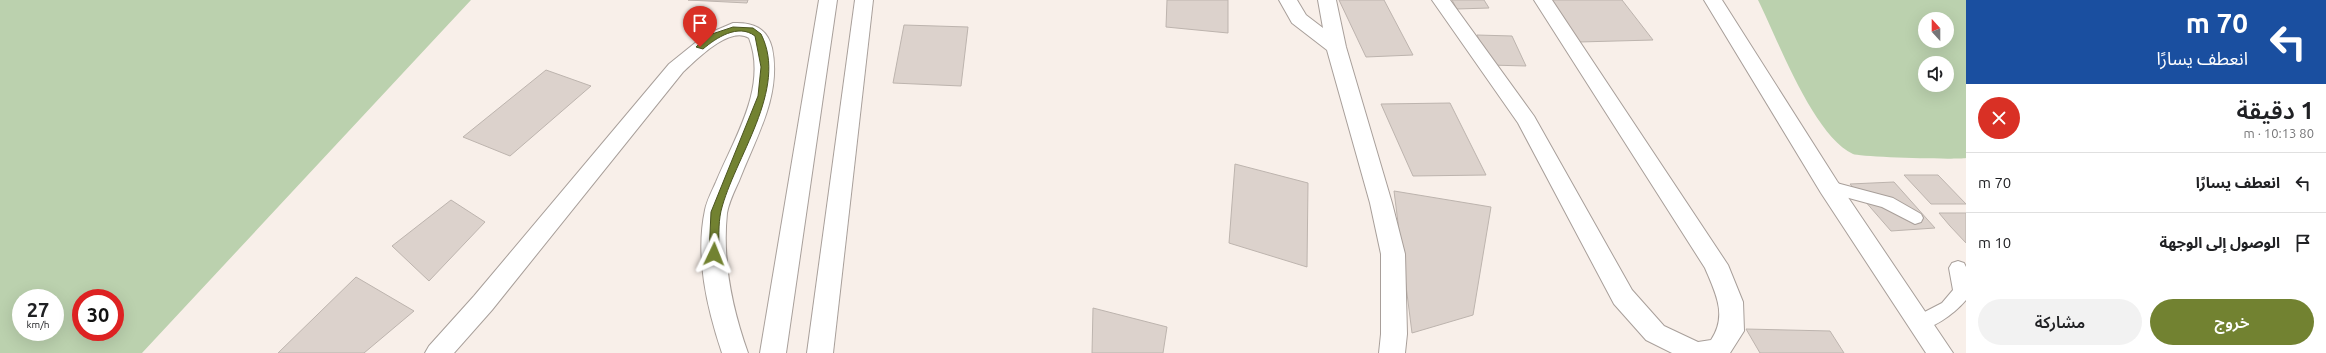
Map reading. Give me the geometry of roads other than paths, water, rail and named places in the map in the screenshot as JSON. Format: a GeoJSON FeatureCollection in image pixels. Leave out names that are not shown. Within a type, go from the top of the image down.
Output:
{"type":"FeatureCollection","features":[{"type":"Feature","properties":{"kind":"street"},"geometry":{"type":"LineString","coordinates":[[773,353],[818,56],[828,0]]}},
{"type":"Feature","properties":{"kind":"street"},"geometry":{"type":"LineString","coordinates":[[820,353],[864,0]]}},
{"type":"Feature","properties":{"kind":"street"},"geometry":{"type":"LineString","coordinates":[[1288,0],[1299,19],[1336,47]]}},
{"type":"Feature","properties":{"kind":"street"},"geometry":{"type":"LineString","coordinates":[[1327,0],[1336,47],[1381,203],[1393,254],[1394,334],[1392,353]]}},
{"type":"Feature","properties":{"kind":"street"},"geometry":{"type":"LineString","coordinates":[[1441,0],[1527,121],[1623,297],[1655,333],[1696,353],[1719,349],[1730,330],[1731,302],[1716,265],[1543,0]]}},
{"type":"Feature","properties":{"kind":"street"},"geometry":{"type":"LineString","coordinates":[[1713,0],[1829,187],[1940,353]]}},
{"type":"Feature","properties":{"kind":"street"},"geometry":{"type":"LineString","coordinates":[[438,353],[488,297],[676,68],[712,37],[733,30],[743,29],[753,31],[758,35],[761,44],[765,67],[762,96],[716,212],[714,268],[728,332],[735,353]]}},
{"type":"Feature","properties":{"kind":"lane"},"geometry":{"type":"LineString","coordinates":[[1829,187],[1887,202],[1915,218]]}},
{"type":"Feature","properties":{"kind":"lane"},"geometry":{"type":"LineString","coordinates":[[1919,323],[1948,308],[1962,292],[1958,268]]}}]}
